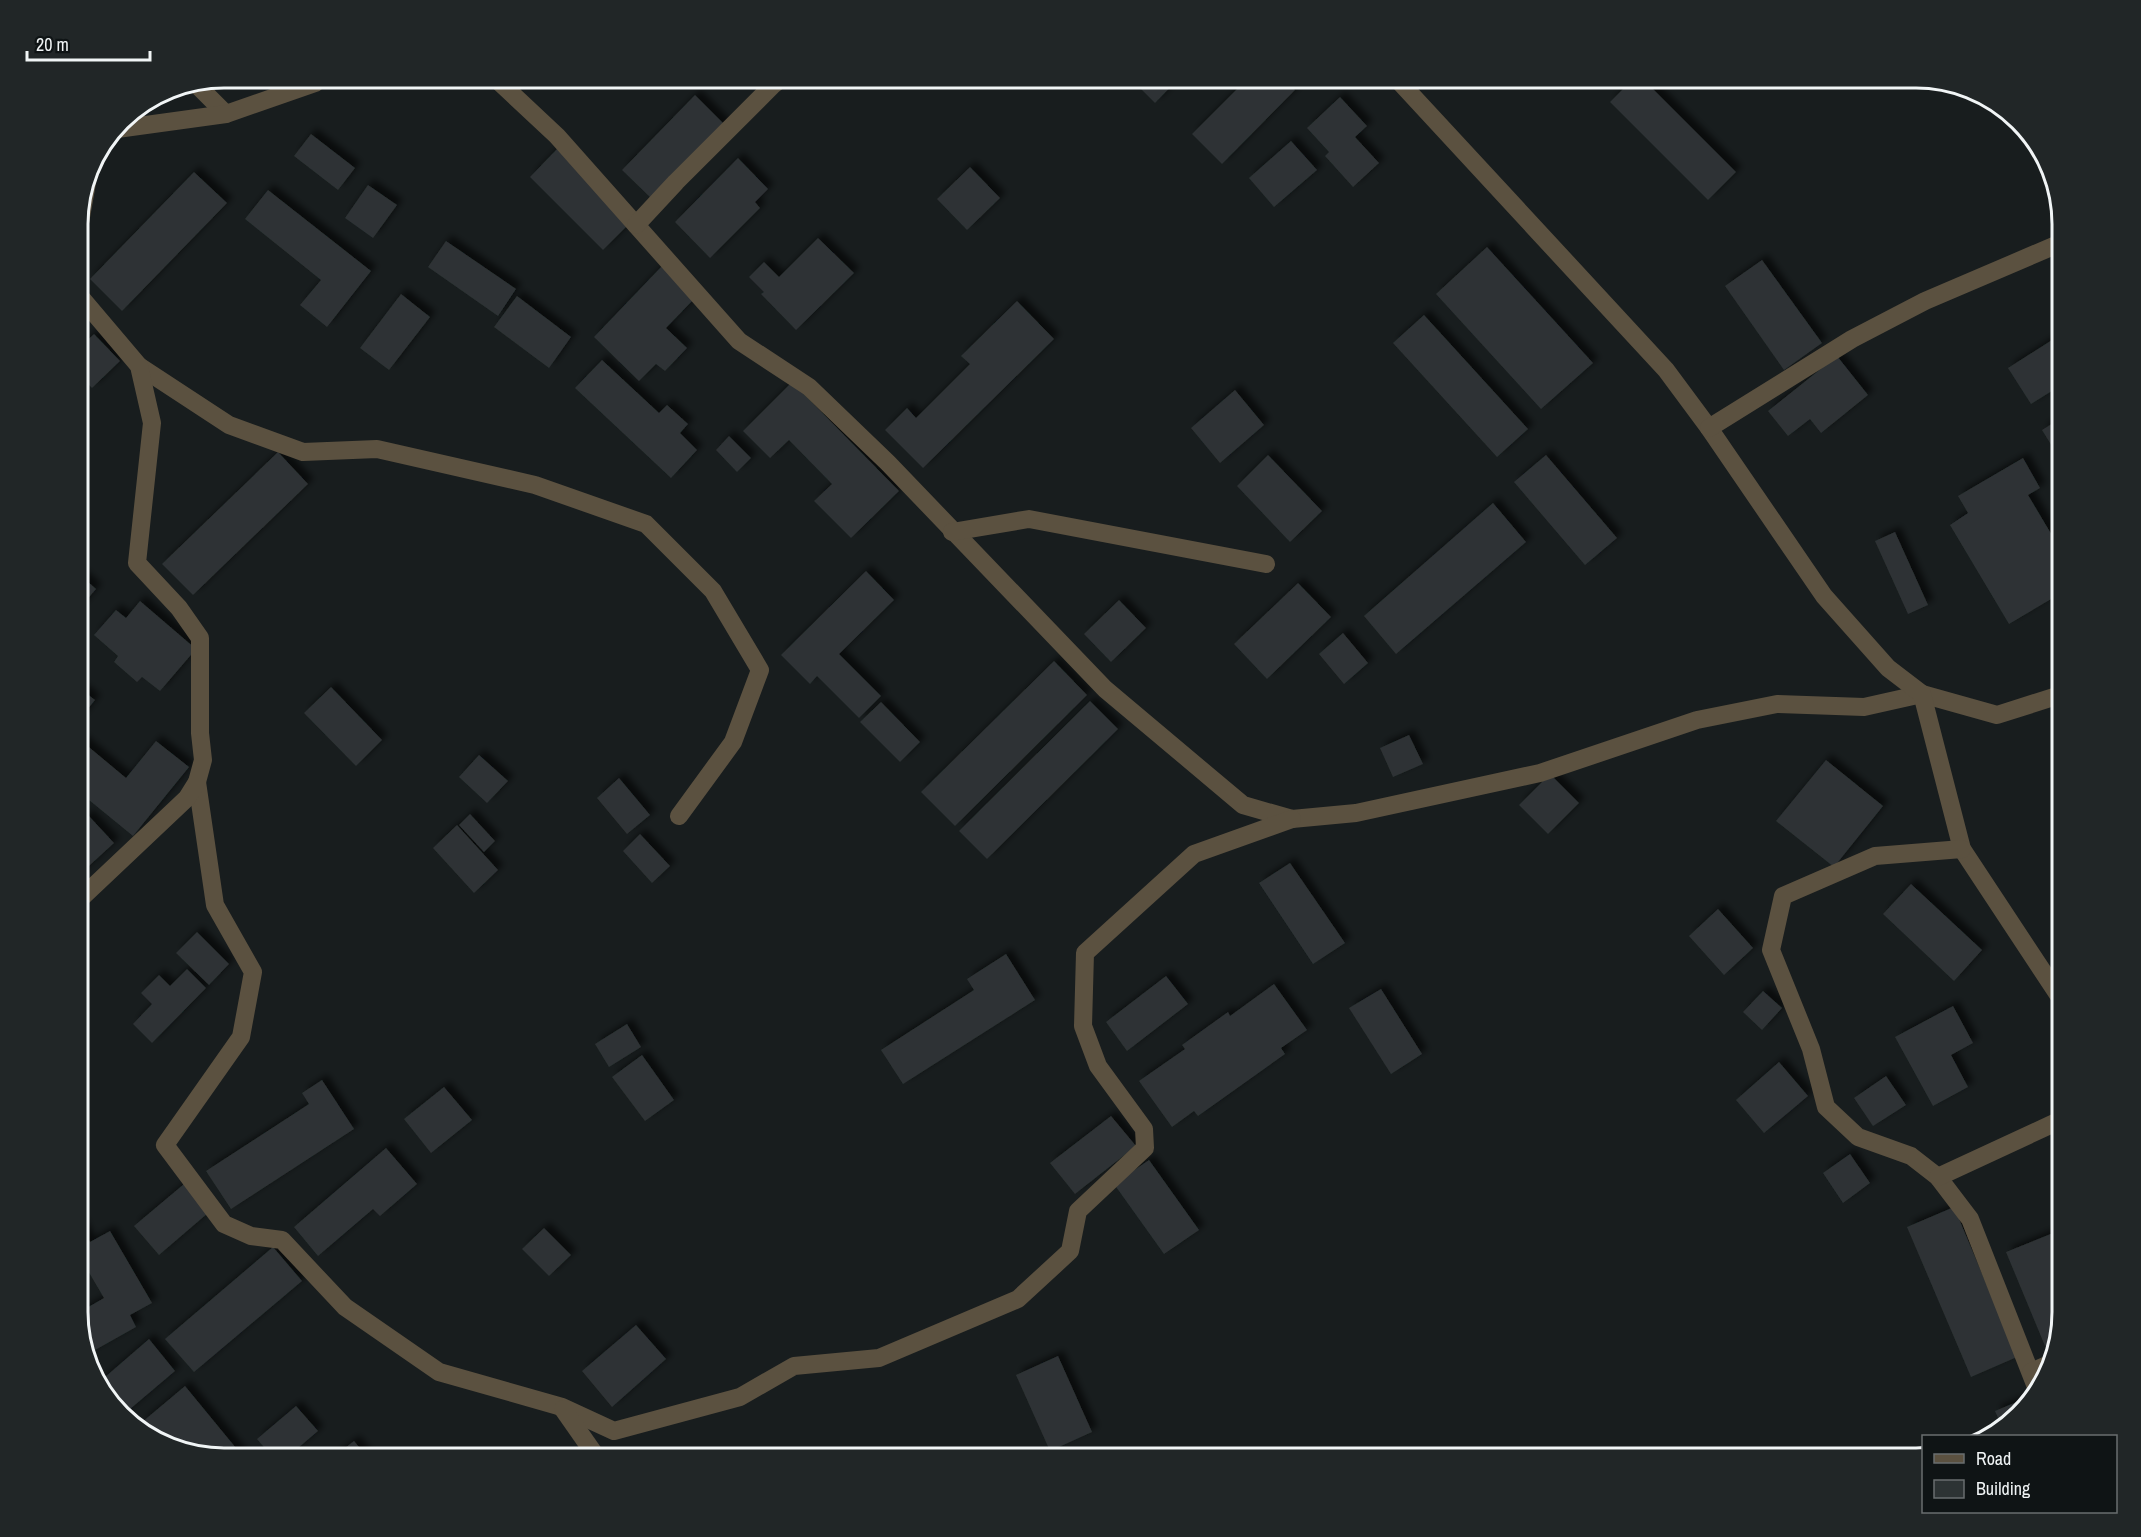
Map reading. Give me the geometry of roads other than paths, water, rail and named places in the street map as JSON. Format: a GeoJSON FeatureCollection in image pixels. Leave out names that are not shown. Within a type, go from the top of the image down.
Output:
{"type":"FeatureCollection","features":[{"type":"Feature","properties":{"kind":"street"},"geometry":{"type":"LineString","coordinates":[[1406,88],[1666,370],[1709,428],[1824,596],[1888,668],[1922,694],[1997,715],[2052,698]]}},
{"type":"Feature","properties":{"kind":"street"},"geometry":{"type":"LineString","coordinates":[[129,127],[226,114],[298,89]]}},
{"type":"Feature","properties":{"kind":"street"},"geometry":{"type":"LineString","coordinates":[[507,89],[557,136],[739,340],[809,387],[888,462],[952,532],[1105,689],[1243,805],[1292,819]]}},
{"type":"Feature","properties":{"kind":"street"},"geometry":{"type":"LineString","coordinates":[[636,225],[769,89]]}},
{"type":"Feature","properties":{"kind":"street"},"geometry":{"type":"LineString","coordinates":[[202,90],[226,114]]}},
{"type":"Feature","properties":{"kind":"street"},"geometry":{"type":"LineString","coordinates":[[1709,428],[1852,339],[1914,306],[2052,247]]}},
{"type":"Feature","properties":{"kind":"street"},"geometry":{"type":"LineString","coordinates":[[89,307],[139,366],[229,425],[303,452],[377,449],[535,485],[646,524],[713,591],[760,670],[733,742],[679,816]]}},
{"type":"Feature","properties":{"kind":"street"},"geometry":{"type":"LineString","coordinates":[[89,891],[187,798],[197,782],[203,759],[200,733],[200,638],[179,608],[138,563],[152,423],[139,366]]}},
{"type":"Feature","properties":{"kind":"street"},"geometry":{"type":"LineString","coordinates":[[952,532],[1029,519],[1266,564]]}},
{"type":"Feature","properties":{"kind":"street"},"geometry":{"type":"LineString","coordinates":[[197,782],[215,905],[253,972],[241,1037],[165,1145],[224,1224],[251,1236],[282,1240],[345,1307],[439,1372],[562,1407],[614,1431],[740,1397],[794,1366],[879,1358],[1018,1299],[1070,1251],[1078,1211],[1145,1148],[1144,1129],[1098,1066],[1083,1026],[1085,953],[1194,854],[1292,819],[1356,813],[1540,772],[1697,720],[1777,704],[1864,708],[1922,694]]}},
{"type":"Feature","properties":{"kind":"street"},"geometry":{"type":"LineString","coordinates":[[1922,694],[1962,849],[2052,985]]}},
{"type":"Feature","properties":{"kind":"street"},"geometry":{"type":"LineString","coordinates":[[1962,849],[1875,856],[1783,896],[1772,950],[1811,1049],[1826,1107],[1858,1137],[1911,1156],[1938,1177],[1970,1219],[2034,1381]]}},
{"type":"Feature","properties":{"kind":"street"},"geometry":{"type":"LineString","coordinates":[[1938,1177],[2052,1124]]}},
{"type":"Feature","properties":{"kind":"street"},"geometry":{"type":"LineString","coordinates":[[2031,1372],[2040,1368]]}},
{"type":"Feature","properties":{"kind":"street"},"geometry":{"type":"LineString","coordinates":[[562,1407],[590,1448]]}}]}
